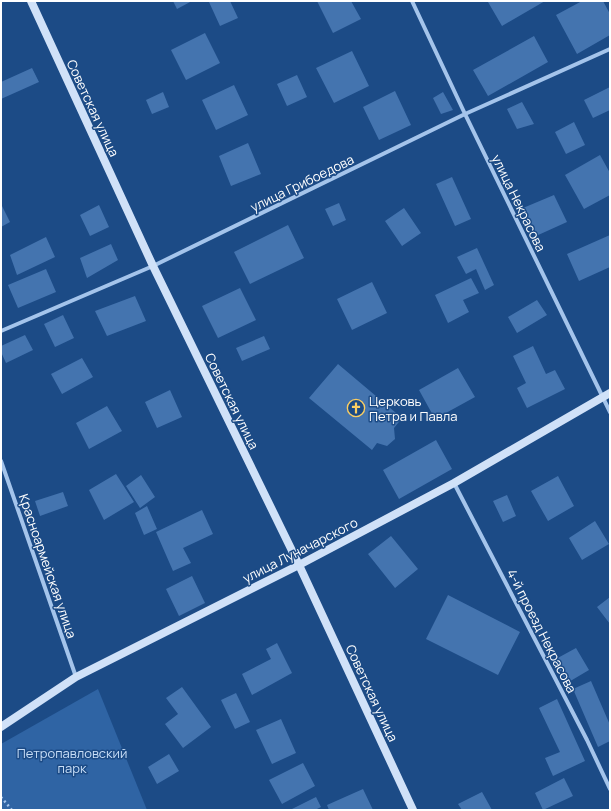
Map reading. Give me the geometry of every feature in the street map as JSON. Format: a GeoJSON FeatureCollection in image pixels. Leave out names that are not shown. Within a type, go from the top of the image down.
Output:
{"type":"FeatureCollection","features":[{"type":"Feature","properties":{"kind":"street","name":"Советская улица"},"geometry":{"type":"LineString","coordinates":[[31,1],[152,266],[299,565],[413,810]]}},
{"type":"Feature","properties":{"kind":"street","name":"улица Некрасова"},"geometry":{"type":"LineString","coordinates":[[412,1],[465,114],[606,395],[610,412]]}},
{"type":"Feature","properties":{"kind":"street","name":"улица Грибоедова"},"geometry":{"type":"LineString","coordinates":[[1,331],[152,266],[465,114],[610,49]]}},
{"type":"Feature","properties":{"kind":"street","name":"улица Луначарского"},"geometry":{"type":"LineString","coordinates":[[1,727],[76,677],[299,565],[454,483],[606,395]]}},
{"type":"Feature","properties":{"kind":"street","name":"Красноармейская улица"},"geometry":{"type":"LineString","coordinates":[[1,461],[76,677]]}},
{"type":"Feature","properties":{"kind":"street","name":"4-й проезд Некрасова"},"geometry":{"type":"LineString","coordinates":[[454,483],[587,740],[610,789]]}},
{"type":"Feature","properties":{"kind":"path"},"geometry":{"type":"LineString","coordinates":[[1,797],[12,810]]}},
{"type":"Feature","properties":{"kind":"green space","name":"Петропавловский парк"},"geometry":{"type":"Polygon","coordinates":[[[98,689],[147,810],[1,810],[1,744],[98,689]]]}},
{"type":"Feature","properties":{"kind":"building"},"geometry":{"type":"Polygon","coordinates":[[[173,1],[192,1],[177,9],[173,1]]]}},
{"type":"Feature","properties":{"kind":"building"},"geometry":{"type":"Polygon","coordinates":[[[230,1],[238,18],[220,26],[209,2],[230,1]]]}},
{"type":"Feature","properties":{"kind":"building"},"geometry":{"type":"Polygon","coordinates":[[[317,1],[351,1],[361,19],[333,33],[317,1]]]}},
{"type":"Feature","properties":{"kind":"building"},"geometry":{"type":"Polygon","coordinates":[[[545,1],[502,26],[488,2],[545,1]]]}},
{"type":"Feature","properties":{"kind":"building"},"geometry":{"type":"Polygon","coordinates":[[[582,1],[603,1],[610,14],[610,35],[577,54],[556,15],[582,1]]]}},
{"type":"Feature","properties":{"kind":"building"},"geometry":{"type":"Polygon","coordinates":[[[205,33],[220,63],[186,80],[171,50],[205,33]]]}},
{"type":"Feature","properties":{"kind":"building"},"geometry":{"type":"Polygon","coordinates":[[[534,36],[548,62],[488,96],[473,70],[534,36]]]}},
{"type":"Feature","properties":{"kind":"building"},"geometry":{"type":"Polygon","coordinates":[[[352,51],[369,86],[334,103],[316,68],[352,51]]]}},
{"type":"Feature","properties":{"kind":"building"},"geometry":{"type":"Polygon","coordinates":[[[32,68],[39,82],[1,99],[1,82],[32,68]]]}},
{"type":"Feature","properties":{"kind":"building"},"geometry":{"type":"Polygon","coordinates":[[[297,75],[307,97],[287,106],[277,84],[297,75]]]}},
{"type":"Feature","properties":{"kind":"building"},"geometry":{"type":"Polygon","coordinates":[[[234,85],[248,115],[216,130],[202,100],[234,85]]]}},
{"type":"Feature","properties":{"kind":"building"},"geometry":{"type":"Polygon","coordinates":[[[610,87],[610,110],[593,118],[584,100],[610,87]]]}},
{"type":"Feature","properties":{"kind":"building"},"geometry":{"type":"Polygon","coordinates":[[[395,91],[411,125],[379,140],[363,107],[395,91]]]}},
{"type":"Feature","properties":{"kind":"building"},"geometry":{"type":"Polygon","coordinates":[[[163,92],[169,107],[152,114],[146,100],[163,92]]]}},
{"type":"Feature","properties":{"kind":"building"},"geometry":{"type":"Polygon","coordinates":[[[443,92],[453,110],[441,114],[433,98],[443,92]]]}},
{"type":"Feature","properties":{"kind":"building"},"geometry":{"type":"Polygon","coordinates":[[[522,102],[534,124],[517,129],[507,109],[522,102]]]}},
{"type":"Feature","properties":{"kind":"building"},"geometry":{"type":"Polygon","coordinates":[[[574,122],[585,145],[566,154],[555,132],[574,122]]]}},
{"type":"Feature","properties":{"kind":"building"},"geometry":{"type":"Polygon","coordinates":[[[248,143],[261,174],[231,186],[219,156],[248,143]]]}},
{"type":"Feature","properties":{"kind":"building"},"geometry":{"type":"Polygon","coordinates":[[[600,155],[610,173],[610,195],[584,209],[565,175],[600,155]]]}},
{"type":"Feature","properties":{"kind":"building"},"geometry":{"type":"Polygon","coordinates":[[[452,177],[471,219],[455,226],[436,184],[452,177]]]}},
{"type":"Feature","properties":{"kind":"building"},"geometry":{"type":"Polygon","coordinates":[[[554,195],[567,222],[536,236],[523,208],[554,195]]]}},
{"type":"Feature","properties":{"kind":"building"},"geometry":{"type":"Polygon","coordinates":[[[339,203],[346,220],[333,226],[325,209],[339,203]]]}},
{"type":"Feature","properties":{"kind":"building"},"geometry":{"type":"Polygon","coordinates":[[[1,204],[10,222],[1,227],[1,204]]]}},
{"type":"Feature","properties":{"kind":"building"},"geometry":{"type":"Polygon","coordinates":[[[99,205],[109,227],[90,236],[80,215],[99,205]]]}},
{"type":"Feature","properties":{"kind":"building"},"geometry":{"type":"Polygon","coordinates":[[[404,208],[421,233],[402,246],[385,221],[404,208]]]}},
{"type":"Feature","properties":{"kind":"building"},"geometry":{"type":"Polygon","coordinates":[[[288,225],[304,258],[250,284],[234,252],[288,225]]]}},
{"type":"Feature","properties":{"kind":"building"},"geometry":{"type":"Polygon","coordinates":[[[610,235],[610,267],[579,281],[567,254],[610,235]]]}},
{"type":"Feature","properties":{"kind":"building"},"geometry":{"type":"Polygon","coordinates":[[[46,237],[55,257],[17,275],[10,255],[46,237]]]}},
{"type":"Feature","properties":{"kind":"building"},"geometry":{"type":"Polygon","coordinates":[[[111,244],[118,260],[87,278],[80,258],[111,244]]]}},
{"type":"Feature","properties":{"kind":"building"},"geometry":{"type":"Polygon","coordinates":[[[477,248],[494,285],[485,290],[476,269],[466,274],[457,257],[477,248]]]}},
{"type":"Feature","properties":{"kind":"building"},"geometry":{"type":"Polygon","coordinates":[[[46,269],[56,292],[18,308],[8,285],[46,269]]]}},
{"type":"Feature","properties":{"kind":"building"},"geometry":{"type":"Polygon","coordinates":[[[471,278],[479,293],[463,300],[469,312],[448,323],[435,295],[471,278]]]}},
{"type":"Feature","properties":{"kind":"building"},"geometry":{"type":"Polygon","coordinates":[[[372,282],[387,313],[352,330],[337,299],[372,282]]]}},
{"type":"Feature","properties":{"kind":"building"},"geometry":{"type":"Polygon","coordinates":[[[240,288],[256,320],[218,338],[202,306],[240,288]]]}},
{"type":"Feature","properties":{"kind":"building"},"geometry":{"type":"Polygon","coordinates":[[[135,296],[146,321],[107,336],[95,311],[135,296]]]}},
{"type":"Feature","properties":{"kind":"building"},"geometry":{"type":"Polygon","coordinates":[[[537,300],[547,315],[517,333],[508,317],[537,300]]]}},
{"type":"Feature","properties":{"kind":"building"},"geometry":{"type":"Polygon","coordinates":[[[63,315],[74,338],[55,347],[44,324],[63,315]]]}},
{"type":"Feature","properties":{"kind":"building"},"geometry":{"type":"Polygon","coordinates":[[[25,335],[33,350],[6,363],[1,352],[1,346],[25,335]]]}},
{"type":"Feature","properties":{"kind":"building"},"geometry":{"type":"Polygon","coordinates":[[[264,336],[270,349],[242,361],[236,348],[264,336]]]}},
{"type":"Feature","properties":{"kind":"building"},"geometry":{"type":"Polygon","coordinates":[[[533,346],[546,374],[555,370],[565,389],[527,408],[517,388],[526,383],[513,356],[533,346]]]}},
{"type":"Feature","properties":{"kind":"building"},"geometry":{"type":"Polygon","coordinates":[[[82,358],[93,377],[62,394],[51,374],[82,358]]]}},
{"type":"Feature","properties":{"kind":"building","name":"Церковь Петра и Павла"},"geometry":{"type":"Polygon","coordinates":[[[338,364],[402,418],[394,428],[395,439],[387,446],[377,443],[372,450],[309,398],[338,364]]]}},
{"type":"Feature","properties":{"kind":"building"},"geometry":{"type":"Polygon","coordinates":[[[458,368],[475,397],[435,419],[419,390],[458,368]]]}},
{"type":"Feature","properties":{"kind":"building"},"geometry":{"type":"Polygon","coordinates":[[[170,390],[182,417],[157,428],[145,402],[170,390]]]}},
{"type":"Feature","properties":{"kind":"building"},"geometry":{"type":"Polygon","coordinates":[[[107,406],[122,431],[89,449],[76,423],[107,406]]]}},
{"type":"Feature","properties":{"kind":"building"},"geometry":{"type":"Polygon","coordinates":[[[436,440],[452,469],[399,499],[383,470],[436,440]]]}},
{"type":"Feature","properties":{"kind":"building"},"geometry":{"type":"Polygon","coordinates":[[[116,474],[134,502],[104,520],[89,490],[116,474]]]}},
{"type":"Feature","properties":{"kind":"building"},"geometry":{"type":"Polygon","coordinates":[[[141,475],[155,497],[140,508],[126,486],[141,475]]]}},
{"type":"Feature","properties":{"kind":"building"},"geometry":{"type":"Polygon","coordinates":[[[558,476],[574,506],[548,521],[531,491],[558,476]]]}},
{"type":"Feature","properties":{"kind":"building"},"geometry":{"type":"Polygon","coordinates":[[[63,492],[68,506],[40,516],[35,501],[63,492]]]}},
{"type":"Feature","properties":{"kind":"building"},"geometry":{"type":"Polygon","coordinates":[[[507,495],[516,516],[503,522],[493,501],[507,495]]]}},
{"type":"Feature","properties":{"kind":"building"},"geometry":{"type":"Polygon","coordinates":[[[147,506],[157,529],[144,535],[135,513],[147,506]]]}},
{"type":"Feature","properties":{"kind":"building"},"geometry":{"type":"Polygon","coordinates":[[[202,510],[213,534],[183,548],[191,563],[173,571],[156,532],[202,510]]]}},
{"type":"Feature","properties":{"kind":"building"},"geometry":{"type":"Polygon","coordinates":[[[595,521],[609,544],[582,560],[569,538],[595,521]]]}},
{"type":"Feature","properties":{"kind":"building"},"geometry":{"type":"Polygon","coordinates":[[[391,536],[418,569],[395,588],[368,554],[391,536]]]}},
{"type":"Feature","properties":{"kind":"building"},"geometry":{"type":"Polygon","coordinates":[[[192,576],[205,603],[179,616],[166,589],[192,576]]]}},
{"type":"Feature","properties":{"kind":"building"},"geometry":{"type":"Polygon","coordinates":[[[448,595],[520,632],[498,675],[426,639],[448,595]]]}},
{"type":"Feature","properties":{"kind":"building"},"geometry":{"type":"Polygon","coordinates":[[[610,597],[610,624],[597,607],[610,597]]]}},
{"type":"Feature","properties":{"kind":"building"},"geometry":{"type":"Polygon","coordinates":[[[277,643],[292,673],[252,695],[242,674],[271,659],[266,649],[277,643]]]}},
{"type":"Feature","properties":{"kind":"building"},"geometry":{"type":"Polygon","coordinates":[[[576,648],[589,670],[567,683],[554,660],[576,648]]]}},
{"type":"Feature","properties":{"kind":"building"},"geometry":{"type":"Polygon","coordinates":[[[591,681],[610,725],[610,741],[598,747],[573,689],[591,681]]]}},
{"type":"Feature","properties":{"kind":"building"},"geometry":{"type":"Polygon","coordinates":[[[182,687],[211,727],[183,748],[165,724],[178,714],[166,698],[182,687]]]}},
{"type":"Feature","properties":{"kind":"building"},"geometry":{"type":"Polygon","coordinates":[[[236,693],[250,722],[235,729],[221,700],[236,693]]]}},
{"type":"Feature","properties":{"kind":"building"},"geometry":{"type":"Polygon","coordinates":[[[557,699],[585,761],[553,776],[545,758],[560,752],[539,708],[557,699]]]}},
{"type":"Feature","properties":{"kind":"building"},"geometry":{"type":"Polygon","coordinates":[[[281,719],[296,753],[272,764],[256,730],[281,719]]]}},
{"type":"Feature","properties":{"kind":"building"},"geometry":{"type":"Polygon","coordinates":[[[169,754],[179,771],[157,784],[148,767],[169,754]]]}},
{"type":"Feature","properties":{"kind":"building"},"geometry":{"type":"Polygon","coordinates":[[[303,763],[315,786],[282,804],[269,780],[303,763]]]}},
{"type":"Feature","properties":{"kind":"building"},"geometry":{"type":"Polygon","coordinates":[[[564,778],[573,796],[543,810],[535,793],[564,778]]]}},
{"type":"Feature","properties":{"kind":"building"},"geometry":{"type":"Polygon","coordinates":[[[363,789],[373,810],[329,810],[327,805],[363,789]]]}},
{"type":"Feature","properties":{"kind":"building"},"geometry":{"type":"Polygon","coordinates":[[[482,792],[492,810],[462,810],[458,804],[482,792]]]}},
{"type":"Feature","properties":{"kind":"building"},"geometry":{"type":"Polygon","coordinates":[[[316,797],[321,807],[315,810],[290,810],[316,797]]]}},
{"type":"Feature","properties":{"kind":"place","name":"Церковь Петра и Павла"},"geometry":{"type":"Point","coordinates":[356,408]}}]}
